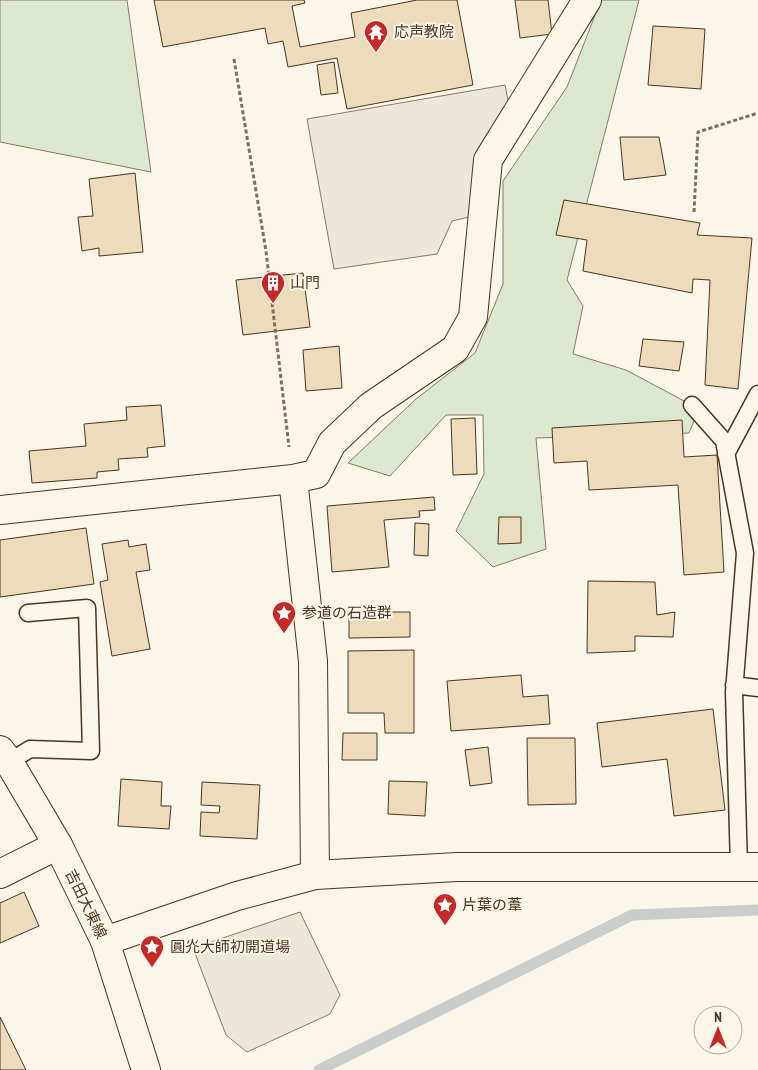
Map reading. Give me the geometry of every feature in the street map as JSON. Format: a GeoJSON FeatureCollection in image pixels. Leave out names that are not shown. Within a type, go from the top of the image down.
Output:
{"type":"FeatureCollection","features":[{"type":"Feature","properties":{"kind":"street"},"geometry":{"type":"LineString","coordinates":[[0,510],[293,479],[316,474],[332,443],[371,406],[455,349],[473,317],[488,160],[587,0]]}},
{"type":"Feature","properties":{"kind":"street"},"geometry":{"type":"LineString","coordinates":[[293,479],[313,661],[315,875]]}},
{"type":"Feature","properties":{"kind":"street","name":"吉田大東線"},"geometry":{"type":"LineString","coordinates":[[4,756],[58,845],[105,941],[146,1070]]}},
{"type":"Feature","properties":{"kind":"street"},"geometry":{"type":"LineString","coordinates":[[0,874],[58,845]]}},
{"type":"Feature","properties":{"kind":"street"},"geometry":{"type":"LineString","coordinates":[[105,941],[237,896],[315,875],[457,867],[748,867]]}},
{"type":"Feature","properties":{"kind":"lane"},"geometry":{"type":"LineString","coordinates":[[726,454],[758,394]]}},
{"type":"Feature","properties":{"kind":"lane"},"geometry":{"type":"LineString","coordinates":[[692,405],[724,442],[745,552],[734,685],[748,867]]}},
{"type":"Feature","properties":{"kind":"lane"},"geometry":{"type":"LineString","coordinates":[[4,756],[30,749],[91,750],[87,608],[28,613]]}},
{"type":"Feature","properties":{"kind":"lane"},"geometry":{"type":"LineString","coordinates":[[734,685],[758,688]]}},
{"type":"Feature","properties":{"kind":"path"},"geometry":{"type":"LineString","coordinates":[[234,59],[266,251],[293,479]]}},
{"type":"Feature","properties":{"kind":"path"},"geometry":{"type":"LineString","coordinates":[[694,212],[698,132],[758,113]]}},
{"type":"Feature","properties":{"kind":"green space"},"geometry":{"type":"Polygon","coordinates":[[[0,0],[127,0],[151,172],[0,142],[0,0]]]}},
{"type":"Feature","properties":{"kind":"green space"},"geometry":{"type":"Polygon","coordinates":[[[601,0],[639,0],[567,280],[583,306],[573,354],[626,370],[699,409],[689,433],[536,438],[546,549],[493,567],[456,531],[484,474],[483,415],[446,415],[390,476],[348,463],[416,399],[475,353],[503,284],[503,181],[567,87],[601,0]]]}},
{"type":"Feature","properties":{"kind":"shaded area"},"geometry":{"type":"Polygon","coordinates":[[[505,85],[512,121],[482,214],[452,221],[437,254],[334,269],[307,119],[505,85]]]}},
{"type":"Feature","properties":{"kind":"shaded area"},"geometry":{"type":"Polygon","coordinates":[[[300,912],[340,995],[330,1014],[247,1052],[226,1035],[193,948],[300,912]]]}},
{"type":"Feature","properties":{"kind":"building","name":"応声教院"},"geometry":{"type":"Polygon","coordinates":[[[154,0],[304,0],[305,3],[292,6],[300,47],[355,37],[351,13],[417,0],[457,0],[473,85],[347,109],[337,58],[288,67],[283,41],[268,44],[265,28],[163,47],[154,0]]]}},
{"type":"Feature","properties":{"kind":"building"},"geometry":{"type":"Polygon","coordinates":[[[515,0],[548,0],[552,34],[520,38],[515,0]]]}},
{"type":"Feature","properties":{"kind":"building"},"geometry":{"type":"Polygon","coordinates":[[[653,26],[705,29],[701,89],[648,85],[653,26]]]}},
{"type":"Feature","properties":{"kind":"building"},"geometry":{"type":"Polygon","coordinates":[[[334,62],[338,93],[321,95],[317,65],[334,62]]]}},
{"type":"Feature","properties":{"kind":"building"},"geometry":{"type":"Polygon","coordinates":[[[620,137],[659,137],[666,175],[624,180],[620,137]]]}},
{"type":"Feature","properties":{"kind":"building"},"geometry":{"type":"Polygon","coordinates":[[[135,173],[143,252],[99,256],[99,248],[82,251],[78,217],[93,216],[89,179],[135,173]]]}},
{"type":"Feature","properties":{"kind":"building"},"geometry":{"type":"Polygon","coordinates":[[[564,200],[700,223],[697,235],[752,238],[738,389],[705,385],[710,280],[693,279],[692,293],[583,271],[587,240],[556,235],[564,200]]]}},
{"type":"Feature","properties":{"kind":"building","name":"山門"},"geometry":{"type":"Polygon","coordinates":[[[303,273],[310,327],[243,335],[236,280],[303,273]]]}},
{"type":"Feature","properties":{"kind":"building"},"geometry":{"type":"Polygon","coordinates":[[[643,339],[684,342],[679,371],[639,366],[643,339]]]}},
{"type":"Feature","properties":{"kind":"building"},"geometry":{"type":"Polygon","coordinates":[[[339,346],[342,388],[306,391],[303,350],[339,346]]]}},
{"type":"Feature","properties":{"kind":"building"},"geometry":{"type":"Polygon","coordinates":[[[161,405],[165,446],[147,448],[148,457],[118,459],[119,470],[97,472],[97,478],[32,483],[29,451],[86,446],[84,424],[127,420],[126,407],[161,405]]]}},
{"type":"Feature","properties":{"kind":"building"},"geometry":{"type":"Polygon","coordinates":[[[475,418],[477,474],[453,475],[451,419],[475,418]]]}},
{"type":"Feature","properties":{"kind":"building"},"geometry":{"type":"Polygon","coordinates":[[[682,420],[684,457],[717,455],[724,572],[684,575],[678,485],[589,490],[587,461],[554,463],[552,428],[682,420]]]}},
{"type":"Feature","properties":{"kind":"building"},"geometry":{"type":"Polygon","coordinates":[[[434,497],[435,510],[419,511],[420,517],[384,520],[389,567],[332,572],[327,506],[434,497]]]}},
{"type":"Feature","properties":{"kind":"building"},"geometry":{"type":"Polygon","coordinates":[[[499,517],[521,517],[521,543],[498,544],[499,517]]]}},
{"type":"Feature","properties":{"kind":"building"},"geometry":{"type":"Polygon","coordinates":[[[415,523],[429,524],[428,556],[414,555],[415,523]]]}},
{"type":"Feature","properties":{"kind":"building"},"geometry":{"type":"Polygon","coordinates":[[[86,528],[94,584],[0,597],[0,540],[86,528]]]}},
{"type":"Feature","properties":{"kind":"building"},"geometry":{"type":"Polygon","coordinates":[[[128,540],[129,547],[146,544],[150,570],[136,572],[150,649],[112,656],[100,582],[108,580],[102,544],[128,540]]]}},
{"type":"Feature","properties":{"kind":"building"},"geometry":{"type":"Polygon","coordinates":[[[588,581],[655,582],[657,615],[675,612],[673,637],[635,636],[635,651],[587,653],[588,581]]]}},
{"type":"Feature","properties":{"kind":"building"},"geometry":{"type":"Polygon","coordinates":[[[349,612],[410,612],[410,637],[349,638],[349,612]]]}},
{"type":"Feature","properties":{"kind":"building"},"geometry":{"type":"Polygon","coordinates":[[[414,650],[414,733],[385,733],[384,713],[348,713],[348,651],[414,650]]]}},
{"type":"Feature","properties":{"kind":"building"},"geometry":{"type":"Polygon","coordinates":[[[521,675],[523,697],[548,695],[550,724],[451,731],[447,681],[521,675]]]}},
{"type":"Feature","properties":{"kind":"building"},"geometry":{"type":"Polygon","coordinates":[[[713,709],[725,810],[674,816],[667,759],[602,767],[597,723],[713,709]]]}},
{"type":"Feature","properties":{"kind":"building"},"geometry":{"type":"Polygon","coordinates":[[[343,733],[377,733],[377,760],[342,760],[343,733]]]}},
{"type":"Feature","properties":{"kind":"building"},"geometry":{"type":"Polygon","coordinates":[[[527,738],[575,738],[576,804],[528,805],[527,738]]]}},
{"type":"Feature","properties":{"kind":"building"},"geometry":{"type":"Polygon","coordinates":[[[488,747],[492,783],[470,786],[465,750],[488,747]]]}},
{"type":"Feature","properties":{"kind":"building"},"geometry":{"type":"Polygon","coordinates":[[[121,779],[162,782],[161,806],[171,806],[169,829],[118,826],[121,779]]]}},
{"type":"Feature","properties":{"kind":"building"},"geometry":{"type":"Polygon","coordinates":[[[389,781],[427,782],[425,816],[388,814],[389,781]]]}},
{"type":"Feature","properties":{"kind":"building"},"geometry":{"type":"Polygon","coordinates":[[[202,782],[260,785],[257,839],[200,836],[201,812],[219,813],[220,806],[201,805],[202,782]]]}},
{"type":"Feature","properties":{"kind":"building"},"geometry":{"type":"Polygon","coordinates":[[[24,892],[39,926],[0,943],[0,903],[24,892]]]}},
{"type":"Feature","properties":{"kind":"building"},"geometry":{"type":"Polygon","coordinates":[[[0,1017],[26,1070],[0,1070],[0,1017]]]}},
{"type":"Feature","properties":{"kind":"waterway"},"geometry":{"type":"LineString","coordinates":[[319,1070],[632,915],[758,910]]}},
{"type":"Feature","properties":{"kind":"place","name":"応声教院"},"geometry":{"type":"Point","coordinates":[376,53]}},
{"type":"Feature","properties":{"kind":"place","name":"山門"},"geometry":{"type":"Point","coordinates":[273,304]}},
{"type":"Feature","properties":{"kind":"place","name":"参道の石造群"},"geometry":{"type":"Point","coordinates":[284,634]}},
{"type":"Feature","properties":{"kind":"place","name":"片葉の葦"},"geometry":{"type":"Point","coordinates":[445,926]}},
{"type":"Feature","properties":{"kind":"place","name":"圓灮大師初開道場"},"geometry":{"type":"Point","coordinates":[152,968]}}]}
